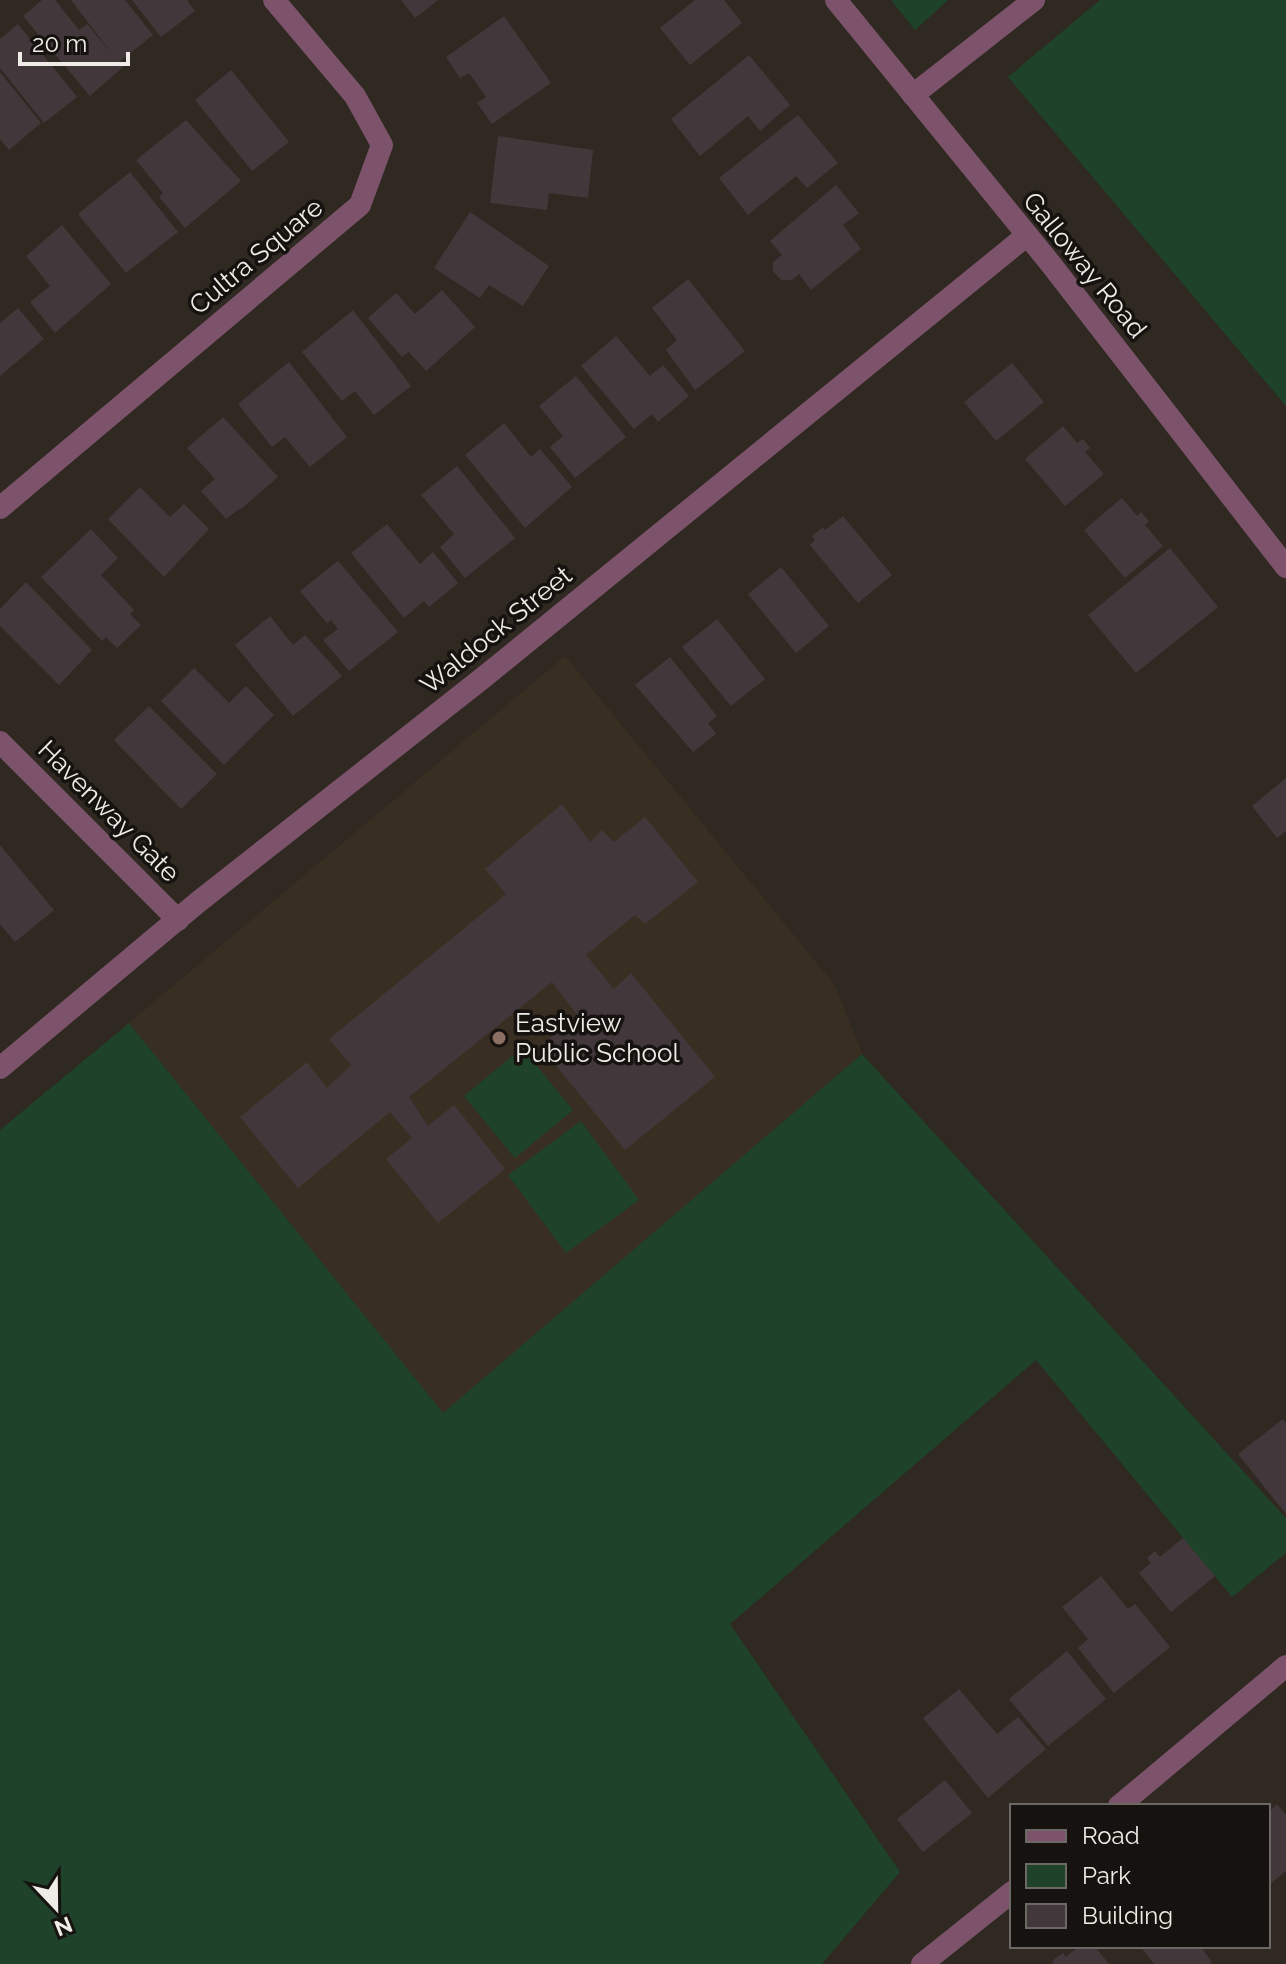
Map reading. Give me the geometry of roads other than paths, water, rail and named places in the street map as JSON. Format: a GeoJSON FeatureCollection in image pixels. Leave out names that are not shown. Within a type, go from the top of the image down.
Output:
{"type":"FeatureCollection","features":[{"type":"Feature","properties":{"kind":"street","name":"Cultra Square"},"geometry":{"type":"LineString","coordinates":[[0,508],[360,205],[382,145],[355,96],[274,0]]}},
{"type":"Feature","properties":{"kind":"street","name":"Galloway Road"},"geometry":{"type":"LineString","coordinates":[[836,0],[1286,567]]}},
{"type":"Feature","properties":{"kind":"street"},"geometry":{"type":"LineString","coordinates":[[913,95],[1034,0]]}},
{"type":"Feature","properties":{"kind":"street","name":"Waldock Street"},"geometry":{"type":"LineString","coordinates":[[0,1068],[178,920],[484,677],[1026,236]]}},
{"type":"Feature","properties":{"kind":"street","name":"Havenway Gate"},"geometry":{"type":"LineString","coordinates":[[0,742],[178,920]]}},
{"type":"Feature","properties":{"kind":"street"},"geometry":{"type":"LineString","coordinates":[[1121,1804],[1286,1666]]}},
{"type":"Feature","properties":{"kind":"street"},"geometry":{"type":"LineString","coordinates":[[922,1964],[1010,1894]]}},
{"type":"Feature","properties":{"kind":"place","name":"Eastview Public School"},"geometry":{"type":"Point","coordinates":[499,1038]}}]}
